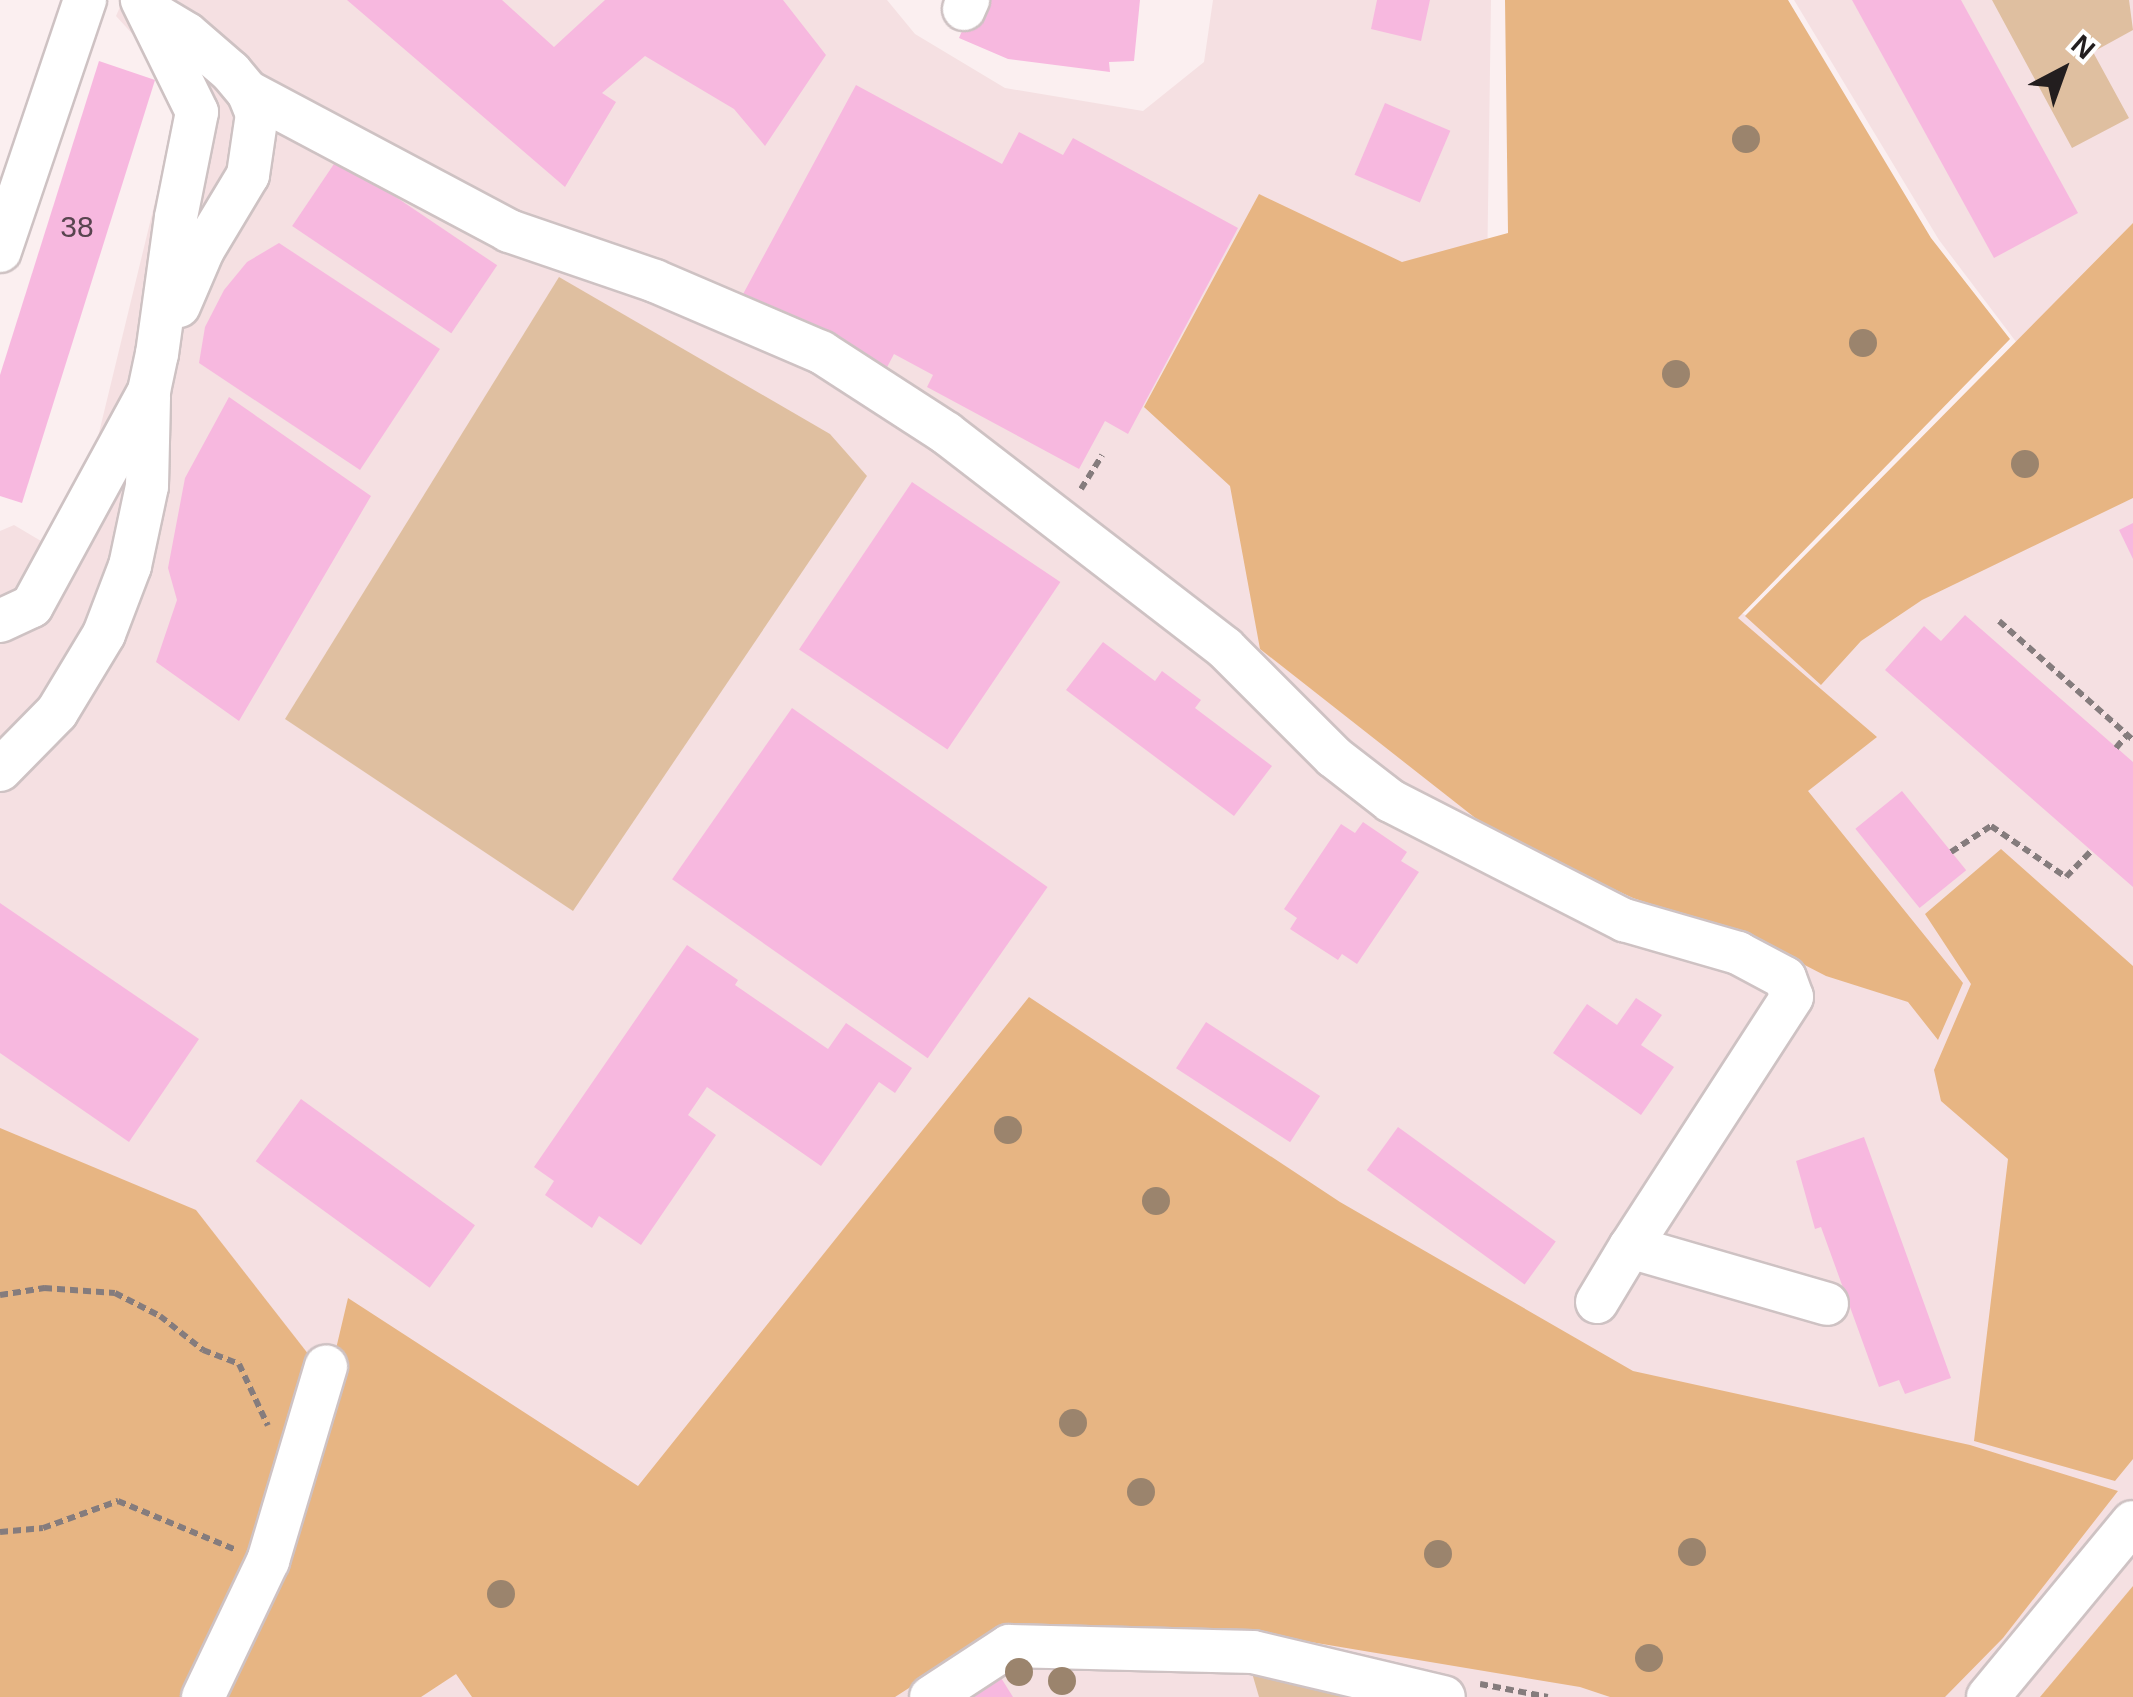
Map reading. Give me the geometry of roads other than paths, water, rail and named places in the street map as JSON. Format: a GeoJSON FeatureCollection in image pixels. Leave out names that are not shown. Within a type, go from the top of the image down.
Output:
{"type":"FeatureCollection","features":[{"type":"Feature","properties":{"kind":"street"},"geometry":{"type":"LineString","coordinates":[[0,251],[85,0]]}},
{"type":"Feature","properties":{"kind":"street"},"geometry":{"type":"LineString","coordinates":[[145,5],[212,54],[248,92],[509,232],[656,281],[821,352],[946,432],[1195,624],[1334,757],[1391,801],[1624,920],[1738,954],[1785,978],[1792,997],[1597,1302]]}},
{"type":"Feature","properties":{"kind":"street"},"geometry":{"type":"LineString","coordinates":[[0,770],[57,712],[104,634],[130,566],[147,486],[153,373],[176,217],[197,112],[145,5]]}},
{"type":"Feature","properties":{"kind":"street"},"geometry":{"type":"LineString","coordinates":[[16,613],[153,373],[204,250],[248,175],[257,114],[248,92]]}},
{"type":"Feature","properties":{"kind":"street"},"geometry":{"type":"LineString","coordinates":[[1630,1247],[1827,1304]]}},
{"type":"Feature","properties":{"kind":"street"},"geometry":{"type":"LineString","coordinates":[[203,1697],[268,1561],[326,1366]]}},
{"type":"Feature","properties":{"kind":"street"},"geometry":{"type":"LineString","coordinates":[[1988,1697],[2133,1522]]}},
{"type":"Feature","properties":{"kind":"street"},"geometry":{"type":"LineString","coordinates":[[931,1697],[1009,1646],[1253,1652],[1444,1697]]}}]}
